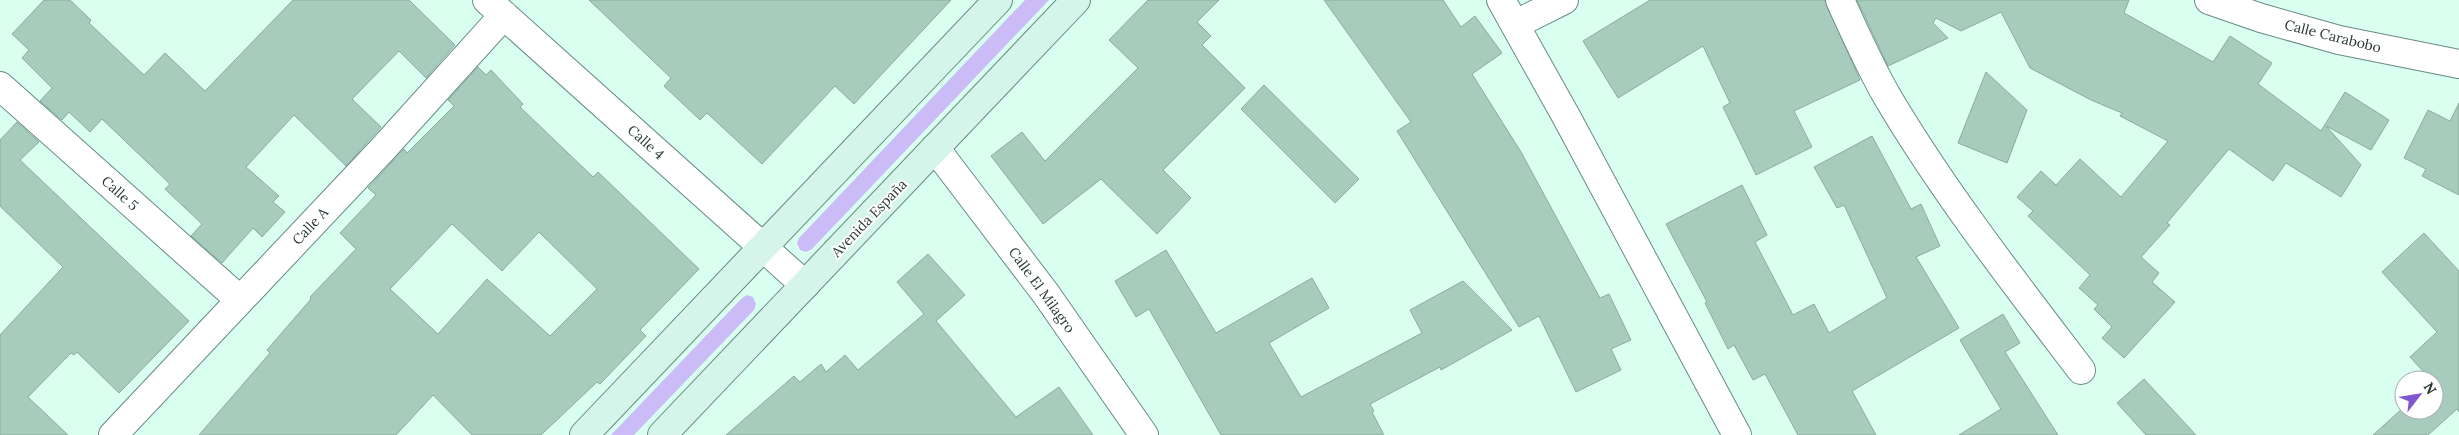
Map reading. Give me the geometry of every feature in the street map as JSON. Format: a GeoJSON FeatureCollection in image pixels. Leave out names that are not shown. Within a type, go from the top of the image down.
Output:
{"type":"FeatureCollection","features":[{"type":"Feature","properties":{"kind":"main road"},"geometry":{"type":"LineString","coordinates":[[584,435],[998,0]]}},
{"type":"Feature","properties":{"kind":"main road","name":"Avenida España"},"geometry":{"type":"LineString","coordinates":[[662,435],[1076,0]]}},
{"type":"Feature","properties":{"kind":"street"},"geometry":{"type":"LineString","coordinates":[[1501,0],[1516,24],[1737,435]]}},
{"type":"Feature","properties":{"kind":"street"},"geometry":{"type":"LineString","coordinates":[[1516,24],[1564,0]]}},
{"type":"Feature","properties":{"kind":"street"},"geometry":{"type":"LineString","coordinates":[[1840,0],[1887,96],[1923,155],[1972,226],[2081,370]]}},
{"type":"Feature","properties":{"kind":"street","name":"Calle Carabobo"},"geometry":{"type":"LineString","coordinates":[[2209,0],[2261,18],[2339,40],[2459,64]]}},
{"type":"Feature","properties":{"kind":"street","name":"Calle 4"},"geometry":{"type":"LineString","coordinates":[[496,7],[805,285]]}},
{"type":"Feature","properties":{"kind":"street","name":"Calle A"},"geometry":{"type":"LineString","coordinates":[[112,435],[381,151],[496,7]]}},
{"type":"Feature","properties":{"kind":"street","name":"Calle 5"},"geometry":{"type":"LineString","coordinates":[[0,86],[240,300]]}},
{"type":"Feature","properties":{"kind":"street","name":"Calle El Milagro"},"geometry":{"type":"LineString","coordinates":[[935,148],[1046,294],[1144,435]]}},
{"type":"Feature","properties":{"kind":"shaded area"},"geometry":{"type":"Polygon","coordinates":[[[1025,0],[1049,0],[812,249],[806,252],[800,250],[797,243],[799,238],[1025,0]]]}},
{"type":"Feature","properties":{"kind":"shaded area"},"geometry":{"type":"Polygon","coordinates":[[[747,295],[753,297],[756,304],[754,310],[634,435],[611,435],[742,298],[747,295]]]}},
{"type":"Feature","properties":{"kind":"building"},"geometry":{"type":"Polygon","coordinates":[[[44,0],[70,0],[91,20],[89,23],[144,75],[165,53],[205,91],[293,0],[409,0],[455,45],[426,78],[399,51],[352,99],[381,127],[346,166],[294,115],[246,167],[279,196],[273,202],[285,212],[262,237],[253,228],[222,263],[191,236],[202,224],[165,189],[170,184],[102,119],[90,132],[69,112],[62,120],[40,101],[52,88],[22,58],[29,50],[12,34],[44,0]]]}},
{"type":"Feature","properties":{"kind":"building"},"geometry":{"type":"Polygon","coordinates":[[[589,0],[951,0],[854,104],[835,86],[762,164],[707,113],[700,120],[664,86],[671,78],[589,0]]]}},
{"type":"Feature","properties":{"kind":"building"},"geometry":{"type":"Polygon","coordinates":[[[1148,0],[1219,0],[1197,22],[1211,36],[1202,45],[1245,88],[1163,170],[1191,198],[1157,234],[1101,179],[1043,224],[991,156],[1022,132],[1045,161],[1138,68],[1109,40],[1148,0]]]}},
{"type":"Feature","properties":{"kind":"building"},"geometry":{"type":"Polygon","coordinates":[[[1324,0],[1443,0],[1461,27],[1475,16],[1502,53],[1472,74],[1521,152],[1600,298],[1609,294],[1631,340],[1611,349],[1621,370],[1576,392],[1539,316],[1519,327],[1397,131],[1411,122],[1324,0]]]}},
{"type":"Feature","properties":{"kind":"building"},"geometry":{"type":"Polygon","coordinates":[[[1650,0],[1825,0],[1860,80],[1794,111],[1812,147],[1756,175],[1723,107],[1730,103],[1703,46],[1618,98],[1583,41],[1650,0]]]}},
{"type":"Feature","properties":{"kind":"building"},"geometry":{"type":"Polygon","coordinates":[[[1857,0],[2129,0],[2124,13],[2213,62],[2230,36],[2272,63],[2258,84],[2321,131],[2345,92],[2389,120],[2371,150],[2326,126],[2361,165],[2341,197],[2286,163],[2273,181],[2229,149],[2167,223],[2170,225],[2141,257],[2159,273],[2152,282],[2175,302],[2124,358],[2102,338],[2112,327],[2094,309],[2098,305],[2079,288],[2090,275],[2028,216],[2033,211],[2017,197],[2041,171],[2056,185],[2080,159],[2121,197],[2168,141],[2120,116],[2122,113],[2091,100],[2030,68],[2001,12],[1961,31],[1936,18],[1933,23],[1948,38],[1888,66],[1857,0]]]}},
{"type":"Feature","properties":{"kind":"building"},"geometry":{"type":"Polygon","coordinates":[[[478,67],[486,75],[491,70],[523,104],[520,107],[593,177],[598,172],[699,269],[640,330],[646,336],[600,384],[597,382],[541,435],[472,435],[433,395],[396,435],[199,435],[270,353],[267,350],[311,299],[310,297],[356,249],[340,233],[376,195],[368,188],[404,149],[407,153],[454,106],[448,100],[478,67]],[[452,224],[390,289],[438,334],[487,279],[550,336],[597,289],[539,232],[502,271],[452,224]]]}},
{"type":"Feature","properties":{"kind":"building"},"geometry":{"type":"Polygon","coordinates":[[[1986,72],[2027,110],[2007,163],[1958,143],[1986,72]]]}},
{"type":"Feature","properties":{"kind":"building"},"geometry":{"type":"Polygon","coordinates":[[[1264,85],[1359,179],[1335,203],[1241,109],[1264,85]]]}},
{"type":"Feature","properties":{"kind":"building"},"geometry":{"type":"Polygon","coordinates":[[[2459,103],[2459,195],[2422,176],[2426,169],[2404,158],[2428,110],[2450,121],[2459,103]]]}},
{"type":"Feature","properties":{"kind":"building"},"geometry":{"type":"Polygon","coordinates":[[[17,122],[39,142],[20,160],[189,321],[119,393],[77,352],[74,355],[71,353],[28,397],[68,435],[0,435],[0,335],[63,267],[0,206],[0,140],[17,122]]]}},
{"type":"Feature","properties":{"kind":"building"},"geometry":{"type":"Polygon","coordinates":[[[1872,136],[1911,209],[1921,204],[1940,246],[1916,257],[1959,328],[1852,391],[1876,435],[1798,435],[1765,374],[1753,380],[1734,345],[1728,349],[1705,303],[1707,302],[1666,224],[1742,185],[1767,235],[1755,242],[1793,315],[1814,304],[1829,333],[1887,298],[1844,205],[1837,208],[1814,167],[1872,136]]]}},
{"type":"Feature","properties":{"kind":"building"},"geometry":{"type":"Polygon","coordinates":[[[2424,233],[2459,271],[2459,412],[2457,409],[2428,435],[2373,435],[2394,416],[2394,420],[2444,420],[2444,370],[2422,370],[2410,357],[2437,332],[2382,272],[2424,233]]]}},
{"type":"Feature","properties":{"kind":"building"},"geometry":{"type":"Polygon","coordinates":[[[1166,250],[1216,333],[1312,278],[1329,308],[1269,343],[1301,397],[1422,333],[1410,310],[1463,281],[1512,330],[1441,370],[1440,367],[1370,404],[1384,435],[1221,435],[1149,309],[1136,317],[1115,281],[1166,250]]]}},
{"type":"Feature","properties":{"kind":"building"},"geometry":{"type":"Polygon","coordinates":[[[928,254],[965,295],[936,321],[1016,417],[1059,387],[1093,435],[726,435],[794,376],[800,382],[821,364],[826,372],[845,355],[858,370],[924,314],[897,282],[928,254]]]}},
{"type":"Feature","properties":{"kind":"building"},"geometry":{"type":"Polygon","coordinates":[[[2003,314],[2020,343],[2005,352],[2058,435],[1959,435],[2001,409],[1960,340],[2003,314]]]}},
{"type":"Feature","properties":{"kind":"building"},"geometry":{"type":"Polygon","coordinates":[[[2144,379],[2196,435],[2146,435],[2117,403],[2144,379]]]}}]}
